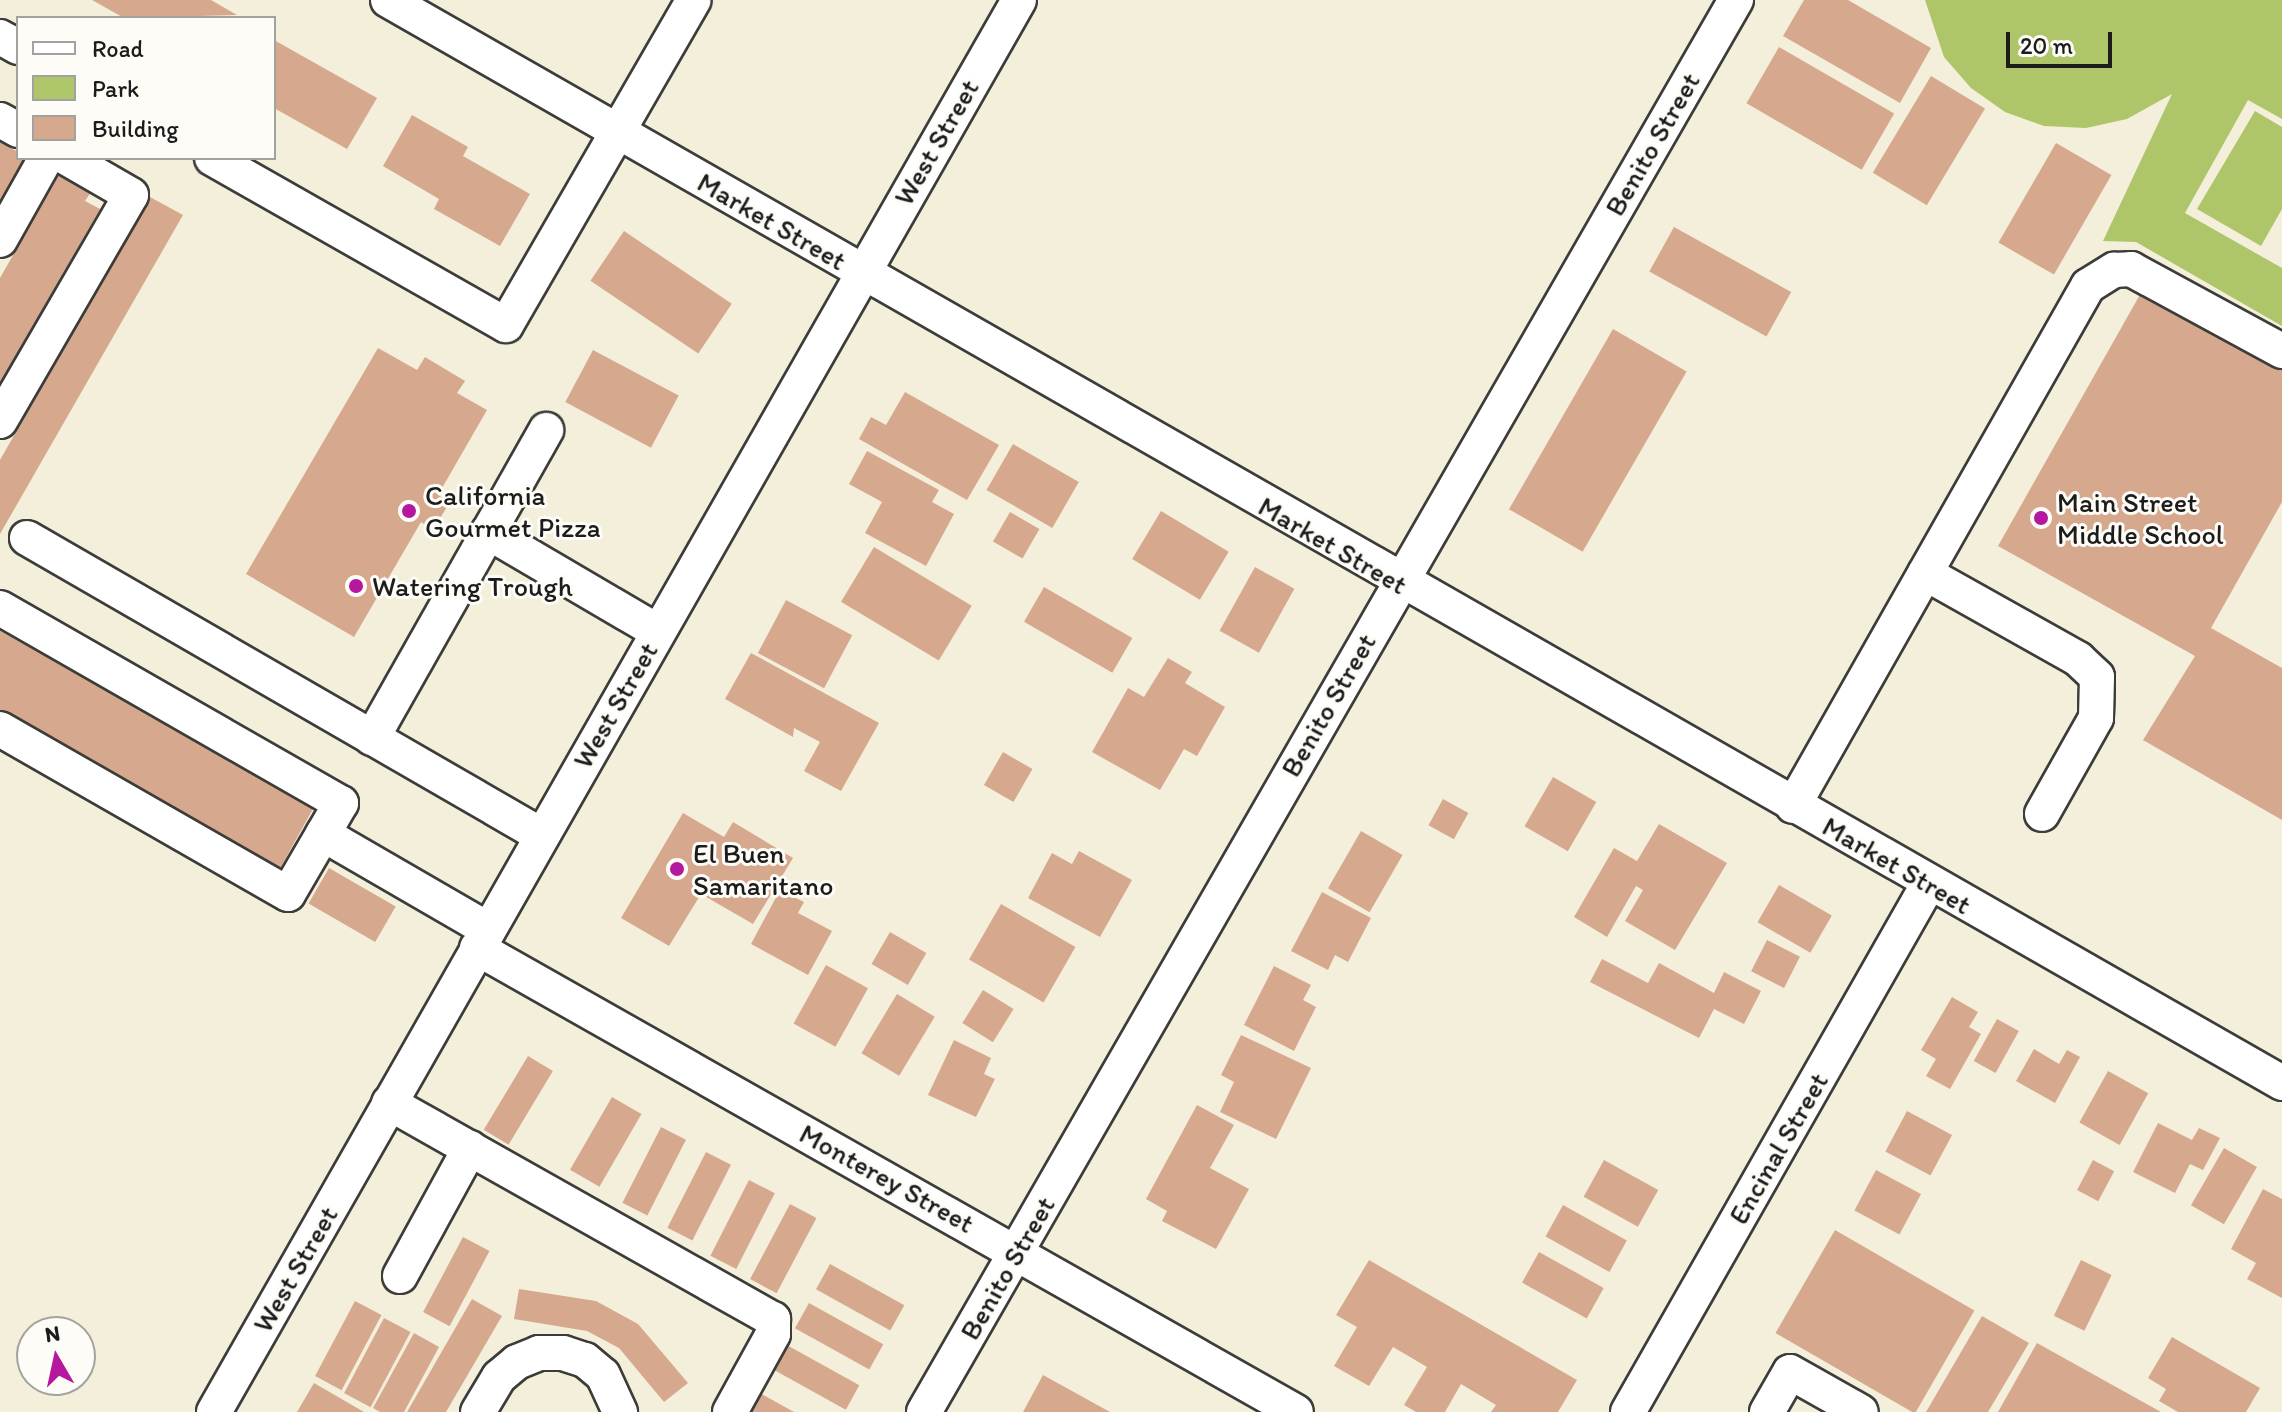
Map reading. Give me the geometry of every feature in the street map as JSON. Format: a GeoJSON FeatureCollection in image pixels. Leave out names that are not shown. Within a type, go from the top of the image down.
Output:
{"type":"FeatureCollection","features":[{"type":"Feature","properties":{"kind":"street","name":"Market Street"},"geometry":{"type":"LineString","coordinates":[[388,0],[1397,582],[2282,1083]]}},
{"type":"Feature","properties":{"kind":"street"},"geometry":{"type":"LineString","coordinates":[[216,160],[506,325],[694,0]]}},
{"type":"Feature","properties":{"kind":"street","name":"West Street"},"geometry":{"type":"LineString","coordinates":[[214,1412],[860,272],[1019,0]]}},
{"type":"Feature","properties":{"kind":"street","name":"Benito Street"},"geometry":{"type":"LineString","coordinates":[[924,1412],[1397,582],[1736,0]]}},
{"type":"Feature","properties":{"kind":"street"},"geometry":{"type":"LineString","coordinates":[[0,240],[45,160]]}},
{"type":"Feature","properties":{"kind":"street"},"geometry":{"type":"LineString","coordinates":[[0,421],[131,195],[70,160]]}},
{"type":"Feature","properties":{"kind":"street"},"geometry":{"type":"LineString","coordinates":[[1793,806],[2088,286],[2100,275],[2131,269],[2148,274],[2282,351]]}},
{"type":"Feature","properties":{"kind":"street"},"geometry":{"type":"LineString","coordinates":[[372,738],[546,430]]}},
{"type":"Feature","properties":{"kind":"street"},"geometry":{"type":"LineString","coordinates":[[488,532],[657,631]]}},
{"type":"Feature","properties":{"kind":"street"},"geometry":{"type":"LineString","coordinates":[[27,538],[541,835]]}},
{"type":"Feature","properties":{"kind":"street"},"geometry":{"type":"LineString","coordinates":[[1925,573],[2078,659],[2097,677],[2096,718],[2042,814]]}},
{"type":"Feature","properties":{"kind":"street"},"geometry":{"type":"LineString","coordinates":[[0,608],[341,803],[288,894],[0,729]]}},
{"type":"Feature","properties":{"kind":"street","name":"Monterey Street"},"geometry":{"type":"LineString","coordinates":[[323,834],[482,938],[1296,1412]]}},
{"type":"Feature","properties":{"kind":"street","name":"Encinal Street"},"geometry":{"type":"LineString","coordinates":[[1628,1412],[1929,883]]}},
{"type":"Feature","properties":{"kind":"street"},"geometry":{"type":"LineString","coordinates":[[389,1103],[773,1319],[773,1334],[730,1412]]}},
{"type":"Feature","properties":{"kind":"street"},"geometry":{"type":"LineString","coordinates":[[400,1276],[470,1148]]}},
{"type":"Feature","properties":{"kind":"street"},"geometry":{"type":"LineString","coordinates":[[478,1412],[499,1377],[517,1362],[551,1353],[585,1360],[603,1375],[620,1412]]}},
{"type":"Feature","properties":{"kind":"street"},"geometry":{"type":"LineString","coordinates":[[1767,1412],[1790,1372],[1861,1412]]}},
{"type":"Feature","properties":{"kind":"green space"},"geometry":{"type":"Polygon","coordinates":[[[1925,0],[2282,0],[2282,119],[2248,100],[2185,213],[2282,268],[2282,326],[2136,242],[2103,241],[2172,94],[2127,119],[2086,128],[2044,126],[2005,112],[1971,88],[1944,57],[1925,0]]]}},
{"type":"Feature","properties":{"kind":"green space"},"geometry":{"type":"Polygon","coordinates":[[[2255,111],[2282,127],[2282,209],[2261,246],[2197,209],[2255,111]]]}},
{"type":"Feature","properties":{"kind":"building"},"geometry":{"type":"Polygon","coordinates":[[[92,0],[211,0],[237,15],[199,16],[120,16],[92,0]]]}},
{"type":"Feature","properties":{"kind":"building"},"geometry":{"type":"Polygon","coordinates":[[[1804,0],[1848,0],[1931,48],[1900,103],[1783,36],[1804,0]]]}},
{"type":"Feature","properties":{"kind":"building"},"geometry":{"type":"Polygon","coordinates":[[[276,41],[377,98],[347,149],[276,109],[276,41]]]}},
{"type":"Feature","properties":{"kind":"building"},"geometry":{"type":"Polygon","coordinates":[[[1779,47],[1894,114],[1862,170],[1746,103],[1779,47]]]}},
{"type":"Feature","properties":{"kind":"building"},"geometry":{"type":"Polygon","coordinates":[[[1931,76],[1985,108],[1927,205],[1873,173],[1931,76]]]}},
{"type":"Feature","properties":{"kind":"building"},"geometry":{"type":"Polygon","coordinates":[[[412,115],[468,147],[463,156],[530,194],[500,246],[434,209],[439,199],[383,166],[412,115]]]}},
{"type":"Feature","properties":{"kind":"building"},"geometry":{"type":"Polygon","coordinates":[[[0,142],[16,151],[16,160],[27,160],[0,211],[0,142]]]}},
{"type":"Feature","properties":{"kind":"building"},"geometry":{"type":"Polygon","coordinates":[[[2056,143],[2111,175],[2054,275],[1998,243],[2056,143]]]}},
{"type":"Feature","properties":{"kind":"building"},"geometry":{"type":"Polygon","coordinates":[[[59,174],[91,192],[85,201],[100,209],[0,384],[0,278],[59,174]]]}},
{"type":"Feature","properties":{"kind":"building"},"geometry":{"type":"Polygon","coordinates":[[[150,197],[183,215],[0,534],[0,460],[150,197]]]}},
{"type":"Feature","properties":{"kind":"building"},"geometry":{"type":"Polygon","coordinates":[[[1674,227],[1791,292],[1766,337],[1649,272],[1674,227]]]}},
{"type":"Feature","properties":{"kind":"building"},"geometry":{"type":"Polygon","coordinates":[[[624,231],[732,304],[698,353],[590,281],[624,231]]]}},
{"type":"Feature","properties":{"kind":"building"},"geometry":{"type":"Polygon","coordinates":[[[2142,291],[2282,369],[2282,502],[2211,628],[2282,668],[2282,820],[2143,740],[2195,656],[1998,546],[2142,291]]]}},
{"type":"Feature","properties":{"kind":"building"},"geometry":{"type":"Polygon","coordinates":[[[1613,329],[1687,371],[1583,552],[1509,509],[1613,329]]]}},
{"type":"Feature","properties":{"kind":"building"},"geometry":{"type":"Polygon","coordinates":[[[378,348],[417,370],[425,357],[465,381],[457,393],[487,410],[438,495],[450,502],[433,530],[421,522],[354,637],[246,574],[378,348]]]}},
{"type":"Feature","properties":{"kind":"building"},"geometry":{"type":"Polygon","coordinates":[[[593,350],[679,396],[651,448],[565,402],[593,350]]]}},
{"type":"Feature","properties":{"kind":"building"},"geometry":{"type":"Polygon","coordinates":[[[905,392],[999,445],[967,500],[859,439],[871,417],[886,425],[905,392]]]}},
{"type":"Feature","properties":{"kind":"building"},"geometry":{"type":"Polygon","coordinates":[[[1013,444],[1079,482],[1052,528],[986,490],[1013,444]]]}},
{"type":"Feature","properties":{"kind":"building"},"geometry":{"type":"Polygon","coordinates":[[[867,451],[939,490],[932,502],[954,514],[926,566],[865,533],[882,502],[849,484],[867,451]]]}},
{"type":"Feature","properties":{"kind":"building"},"geometry":{"type":"Polygon","coordinates":[[[1161,511],[1229,552],[1200,600],[1132,559],[1161,511]]]}},
{"type":"Feature","properties":{"kind":"building"},"geometry":{"type":"Polygon","coordinates":[[[1010,512],[1039,529],[1022,558],[993,541],[1010,512]]]}},
{"type":"Feature","properties":{"kind":"building"},"geometry":{"type":"Polygon","coordinates":[[[874,547],[972,606],[939,661],[841,602],[874,547]]]}},
{"type":"Feature","properties":{"kind":"building"},"geometry":{"type":"Polygon","coordinates":[[[1255,567],[1294,589],[1259,653],[1220,631],[1255,567]]]}},
{"type":"Feature","properties":{"kind":"building"},"geometry":{"type":"Polygon","coordinates":[[[1044,587],[1132,638],[1112,673],[1024,622],[1044,587]]]}},
{"type":"Feature","properties":{"kind":"building"},"geometry":{"type":"Polygon","coordinates":[[[786,600],[852,635],[824,688],[758,653],[786,600]]]}},
{"type":"Feature","properties":{"kind":"building"},"geometry":{"type":"Polygon","coordinates":[[[0,631],[315,806],[277,874],[0,720],[0,631]]]}},
{"type":"Feature","properties":{"kind":"building"},"geometry":{"type":"Polygon","coordinates":[[[751,653],[879,723],[841,791],[804,771],[820,742],[794,728],[793,737],[725,699],[751,653]]]}},
{"type":"Feature","properties":{"kind":"building"},"geometry":{"type":"Polygon","coordinates":[[[1168,658],[1192,672],[1185,683],[1225,707],[1197,756],[1184,749],[1160,790],[1092,752],[1128,688],[1144,697],[1168,658]]]}},
{"type":"Feature","properties":{"kind":"building"},"geometry":{"type":"Polygon","coordinates":[[[1003,752],[1032,769],[1013,802],[984,785],[1003,752]]]}},
{"type":"Feature","properties":{"kind":"building"},"geometry":{"type":"Polygon","coordinates":[[[1553,777],[1596,802],[1568,851],[1524,826],[1553,777]]]}},
{"type":"Feature","properties":{"kind":"building"},"geometry":{"type":"Polygon","coordinates":[[[1443,799],[1468,813],[1454,839],[1428,825],[1443,799]]]}},
{"type":"Feature","properties":{"kind":"building"},"geometry":{"type":"Polygon","coordinates":[[[683,813],[724,837],[733,822],[793,858],[753,924],[701,894],[669,946],[621,918],[683,813]]]}},
{"type":"Feature","properties":{"kind":"building"},"geometry":{"type":"Polygon","coordinates":[[[1659,824],[1727,863],[1675,950],[1625,921],[1643,890],[1636,886],[1607,937],[1574,917],[1614,848],[1637,861],[1659,824]]]}},
{"type":"Feature","properties":{"kind":"building"},"geometry":{"type":"Polygon","coordinates":[[[1361,831],[1403,855],[1370,912],[1328,888],[1361,831]]]}},
{"type":"Feature","properties":{"kind":"building"},"geometry":{"type":"Polygon","coordinates":[[[1079,851],[1132,880],[1100,937],[1028,898],[1052,853],[1072,864],[1079,851]]]}},
{"type":"Feature","properties":{"kind":"building"},"geometry":{"type":"Polygon","coordinates":[[[329,868],[396,906],[375,942],[308,904],[329,868]]]}},
{"type":"Feature","properties":{"kind":"building"},"geometry":{"type":"Polygon","coordinates":[[[1779,885],[1832,916],[1810,953],[1758,922],[1779,885]]]}},
{"type":"Feature","properties":{"kind":"building"},"geometry":{"type":"Polygon","coordinates":[[[780,890],[804,902],[798,913],[832,931],[808,975],[751,944],[780,890]]]}},
{"type":"Feature","properties":{"kind":"building"},"geometry":{"type":"Polygon","coordinates":[[[1322,892],[1371,918],[1348,962],[1335,955],[1328,970],[1291,951],[1322,892]]]}},
{"type":"Feature","properties":{"kind":"building"},"geometry":{"type":"Polygon","coordinates":[[[1001,904],[1075,947],[1043,1002],[969,959],[1001,904]]]}},
{"type":"Feature","properties":{"kind":"building"},"geometry":{"type":"Polygon","coordinates":[[[890,932],[926,953],[908,985],[872,964],[890,932]]]}},
{"type":"Feature","properties":{"kind":"building"},"geometry":{"type":"Polygon","coordinates":[[[1767,940],[1800,957],[1784,988],[1751,971],[1767,940]]]}},
{"type":"Feature","properties":{"kind":"building"},"geometry":{"type":"Polygon","coordinates":[[[1602,959],[1648,983],[1659,963],[1714,993],[1724,972],[1761,991],[1744,1024],[1714,1009],[1699,1038],[1590,982],[1602,959]]]}},
{"type":"Feature","properties":{"kind":"building"},"geometry":{"type":"Polygon","coordinates":[[[826,965],[868,988],[835,1047],[794,1024],[826,965]]]}},
{"type":"Feature","properties":{"kind":"building"},"geometry":{"type":"Polygon","coordinates":[[[1274,966],[1311,985],[1303,1000],[1316,1007],[1294,1051],[1244,1025],[1274,966]]]}},
{"type":"Feature","properties":{"kind":"building"},"geometry":{"type":"Polygon","coordinates":[[[983,990],[1014,1009],[993,1042],[962,1023],[983,990]]]}},
{"type":"Feature","properties":{"kind":"building"},"geometry":{"type":"Polygon","coordinates":[[[897,994],[935,1017],[899,1076],[861,1053],[897,994]]]}},
{"type":"Feature","properties":{"kind":"building"},"geometry":{"type":"Polygon","coordinates":[[[1952,997],[1978,1012],[1969,1027],[1981,1034],[1950,1089],[1926,1076],[1936,1059],[1921,1050],[1952,997]]]}},
{"type":"Feature","properties":{"kind":"building"},"geometry":{"type":"Polygon","coordinates":[[[1997,1019],[2019,1031],[1996,1073],[1974,1061],[1997,1019]]]}},
{"type":"Feature","properties":{"kind":"building"},"geometry":{"type":"Polygon","coordinates":[[[1241,1035],[1311,1068],[1276,1139],[1220,1112],[1234,1082],[1221,1075],[1241,1035]]]}},
{"type":"Feature","properties":{"kind":"building"},"geometry":{"type":"Polygon","coordinates":[[[954,1040],[991,1058],[984,1074],[995,1079],[976,1117],[928,1095],[954,1040]]]}},
{"type":"Feature","properties":{"kind":"building"},"geometry":{"type":"Polygon","coordinates":[[[2034,1049],[2059,1064],[2067,1050],[2080,1057],[2055,1103],[2016,1081],[2034,1049]]]}},
{"type":"Feature","properties":{"kind":"building"},"geometry":{"type":"Polygon","coordinates":[[[528,1056],[553,1071],[509,1145],[484,1130],[528,1056]]]}},
{"type":"Feature","properties":{"kind":"building"},"geometry":{"type":"Polygon","coordinates":[[[2108,1071],[2148,1093],[2120,1145],[2079,1123],[2108,1071]]]}},
{"type":"Feature","properties":{"kind":"building"},"geometry":{"type":"Polygon","coordinates":[[[612,1097],[641,1114],[599,1187],[570,1170],[612,1097]]]}},
{"type":"Feature","properties":{"kind":"building"},"geometry":{"type":"Polygon","coordinates":[[[1197,1105],[1234,1125],[1210,1168],[1249,1189],[1216,1249],[1162,1221],[1167,1211],[1146,1199],[1197,1105]]]}},
{"type":"Feature","properties":{"kind":"building"},"geometry":{"type":"Polygon","coordinates":[[[1907,1111],[1952,1135],[1930,1176],[1885,1152],[1907,1111]]]}},
{"type":"Feature","properties":{"kind":"building"},"geometry":{"type":"Polygon","coordinates":[[[2158,1123],[2192,1140],[2199,1128],[2220,1138],[2203,1170],[2190,1164],[2175,1193],[2133,1172],[2158,1123]]]}},
{"type":"Feature","properties":{"kind":"building"},"geometry":{"type":"Polygon","coordinates":[[[661,1127],[686,1140],[647,1215],[622,1203],[661,1127]]]}},
{"type":"Feature","properties":{"kind":"building"},"geometry":{"type":"Polygon","coordinates":[[[2224,1148],[2257,1167],[2224,1224],[2191,1205],[2224,1148]]]}},
{"type":"Feature","properties":{"kind":"building"},"geometry":{"type":"Polygon","coordinates":[[[706,1152],[731,1165],[692,1240],[667,1228],[706,1152]]]}},
{"type":"Feature","properties":{"kind":"building"},"geometry":{"type":"Polygon","coordinates":[[[1604,1160],[1658,1190],[1638,1227],[1584,1197],[1604,1160]]]}},
{"type":"Feature","properties":{"kind":"building"},"geometry":{"type":"Polygon","coordinates":[[[2093,1160],[2114,1171],[2098,1201],[2077,1190],[2093,1160]]]}},
{"type":"Feature","properties":{"kind":"building"},"geometry":{"type":"Polygon","coordinates":[[[1876,1170],[1921,1194],[1899,1235],[1854,1211],[1876,1170]]]}},
{"type":"Feature","properties":{"kind":"building"},"geometry":{"type":"Polygon","coordinates":[[[749,1180],[775,1193],[736,1269],[710,1256],[749,1180]]]}},
{"type":"Feature","properties":{"kind":"building"},"geometry":{"type":"Polygon","coordinates":[[[2263,1189],[2282,1199],[2282,1298],[2247,1279],[2256,1263],[2231,1249],[2263,1189]]]}},
{"type":"Feature","properties":{"kind":"building"},"geometry":{"type":"Polygon","coordinates":[[[790,1204],[816,1218],[777,1293],[750,1279],[790,1204]]]}},
{"type":"Feature","properties":{"kind":"building"},"geometry":{"type":"Polygon","coordinates":[[[1563,1205],[1627,1240],[1609,1272],[1546,1236],[1563,1205]]]}},
{"type":"Feature","properties":{"kind":"building"},"geometry":{"type":"Polygon","coordinates":[[[1835,1230],[1974,1310],[1916,1412],[1776,1333],[1835,1230]]]}},
{"type":"Feature","properties":{"kind":"building"},"geometry":{"type":"Polygon","coordinates":[[[463,1237],[489,1251],[450,1326],[423,1312],[463,1237]]]}},
{"type":"Feature","properties":{"kind":"building"},"geometry":{"type":"Polygon","coordinates":[[[1539,1252],[1604,1288],[1587,1318],[1522,1283],[1539,1252]]]}},
{"type":"Feature","properties":{"kind":"building"},"geometry":{"type":"Polygon","coordinates":[[[1369,1260],[1577,1380],[1558,1412],[1491,1412],[1496,1405],[1461,1384],[1445,1412],[1416,1412],[1404,1405],[1427,1367],[1393,1347],[1369,1386],[1334,1366],[1357,1327],[1336,1315],[1369,1260]]]}},
{"type":"Feature","properties":{"kind":"building"},"geometry":{"type":"Polygon","coordinates":[[[2081,1260],[2112,1275],[2084,1331],[2054,1316],[2081,1260]]]}},
{"type":"Feature","properties":{"kind":"building"},"geometry":{"type":"Polygon","coordinates":[[[830,1264],[904,1305],[890,1331],[816,1289],[830,1264]]]}},
{"type":"Feature","properties":{"kind":"building"},"geometry":{"type":"Polygon","coordinates":[[[519,1289],[596,1301],[638,1324],[688,1383],[664,1402],[619,1348],[587,1331],[514,1319],[519,1289]]]}},
{"type":"Feature","properties":{"kind":"building"},"geometry":{"type":"Polygon","coordinates":[[[472,1299],[502,1316],[446,1412],[407,1412],[472,1299]]]}},
{"type":"Feature","properties":{"kind":"building"},"geometry":{"type":"Polygon","coordinates":[[[355,1301],[381,1315],[342,1390],[315,1376],[355,1301]]]}},
{"type":"Feature","properties":{"kind":"building"},"geometry":{"type":"Polygon","coordinates":[[[809,1303],[883,1344],[869,1370],[795,1328],[809,1303]]]}},
{"type":"Feature","properties":{"kind":"building"},"geometry":{"type":"Polygon","coordinates":[[[1982,1316],[2029,1343],[1988,1412],[1926,1412],[1982,1316]]]}},
{"type":"Feature","properties":{"kind":"building"},"geometry":{"type":"Polygon","coordinates":[[[384,1318],[410,1332],[371,1407],[344,1393],[384,1318]]]}},
{"type":"Feature","properties":{"kind":"building"},"geometry":{"type":"Polygon","coordinates":[[[414,1333],[439,1347],[404,1412],[380,1412],[373,1408],[414,1333]]]}},
{"type":"Feature","properties":{"kind":"building"},"geometry":{"type":"Polygon","coordinates":[[[2172,1337],[2260,1388],[2246,1412],[2178,1412],[2159,1401],[2166,1389],[2148,1378],[2172,1337]]]}},
{"type":"Feature","properties":{"kind":"building"},"geometry":{"type":"Polygon","coordinates":[[[2037,1343],[2161,1412],[1998,1412],[2037,1343]]]}},
{"type":"Feature","properties":{"kind":"building"},"geometry":{"type":"Polygon","coordinates":[[[785,1344],[859,1385],[846,1410],[771,1368],[785,1344]]]}},
{"type":"Feature","properties":{"kind":"building"},"geometry":{"type":"Polygon","coordinates":[[[1043,1375],[1110,1412],[1023,1412],[1043,1375]]]}},
{"type":"Feature","properties":{"kind":"building"},"geometry":{"type":"Polygon","coordinates":[[[314,1383],[364,1412],[297,1412],[314,1383]]]}},
{"type":"Feature","properties":{"kind":"building"},"geometry":{"type":"Polygon","coordinates":[[[758,1392],[794,1412],[746,1412],[758,1392]]]}},
{"type":"Feature","properties":{"kind":"place","name":"California Gourmet Pizza"},"geometry":{"type":"Point","coordinates":[409,511]}},
{"type":"Feature","properties":{"kind":"place","name":"Main Street Middle School"},"geometry":{"type":"Point","coordinates":[2041,518]}},
{"type":"Feature","properties":{"kind":"place","name":"Watering Trough"},"geometry":{"type":"Point","coordinates":[356,586]}},
{"type":"Feature","properties":{"kind":"place","name":"El Buen Samaritano"},"geometry":{"type":"Point","coordinates":[677,869]}}]}
